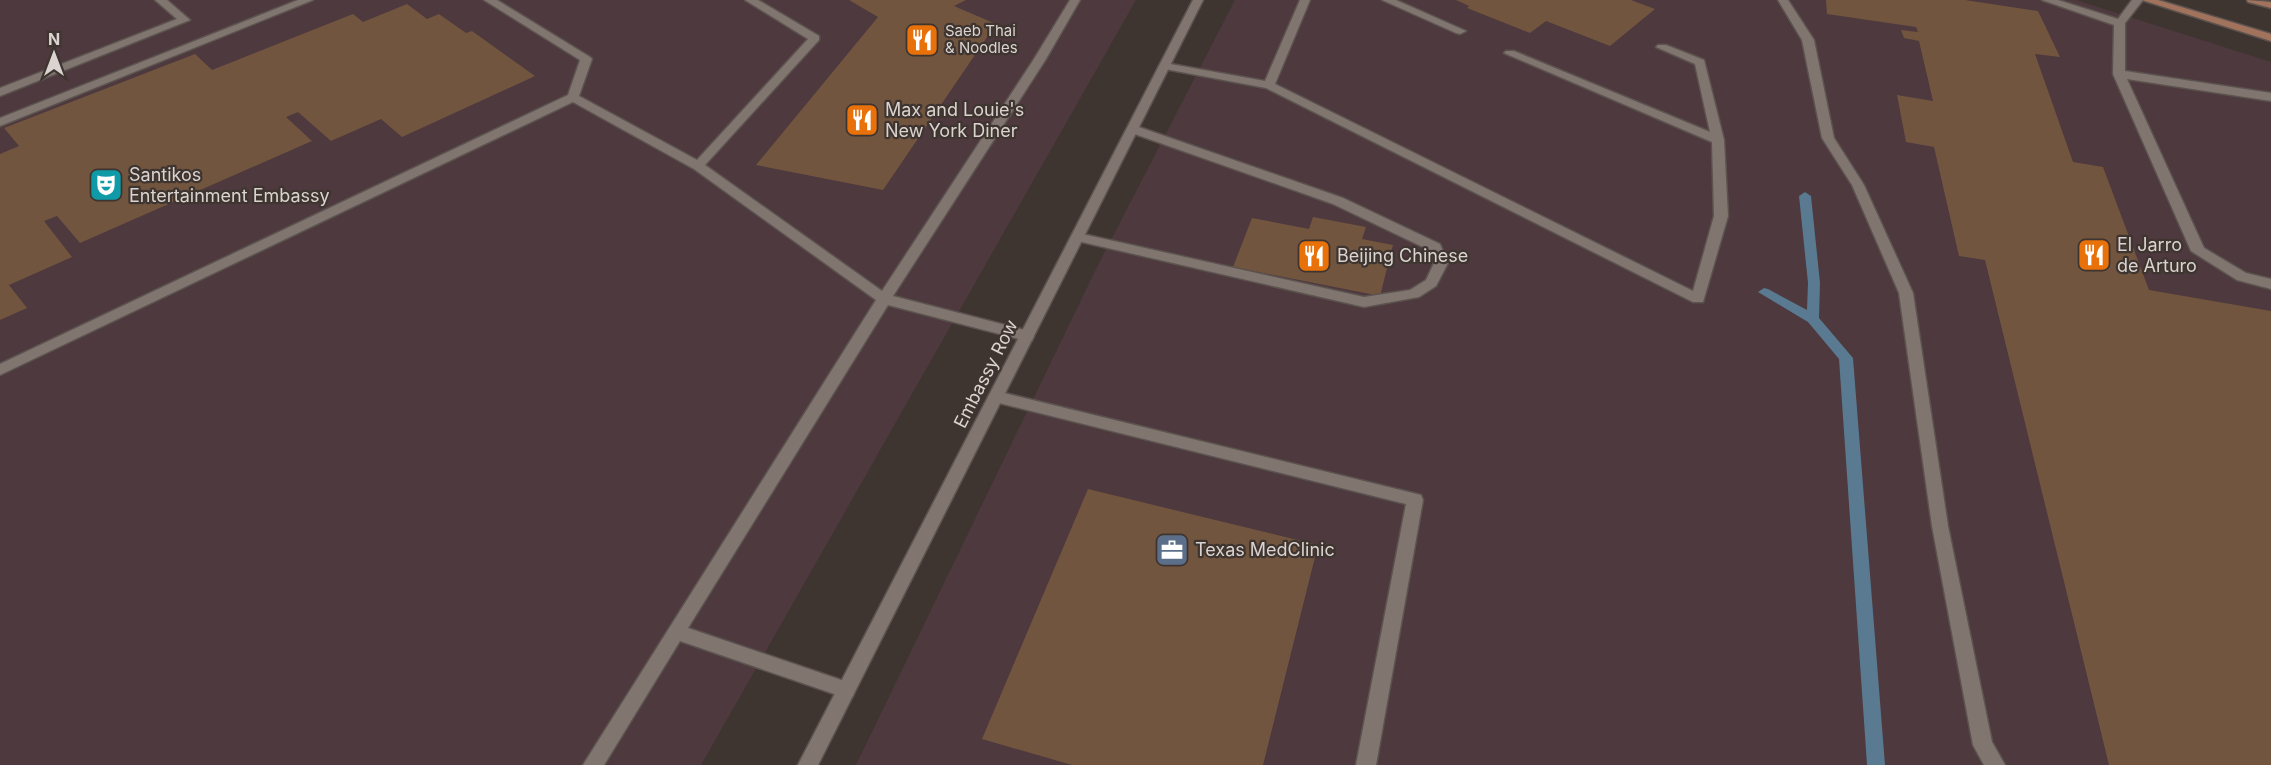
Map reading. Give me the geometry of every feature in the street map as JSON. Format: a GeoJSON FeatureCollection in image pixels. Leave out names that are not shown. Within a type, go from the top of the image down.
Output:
{"type":"FeatureCollection","features":[{"type":"Feature","properties":{"kind":"main road"},"geometry":{"type":"LineString","coordinates":[[2147,0],[2271,38]]}},
{"type":"Feature","properties":{"kind":"main road"},"geometry":{"type":"LineString","coordinates":[[2252,0],[2271,5]]}},
{"type":"Feature","properties":{"kind":"street"},"geometry":{"type":"LineString","coordinates":[[0,92],[185,20],[160,0]]}},
{"type":"Feature","properties":{"kind":"street"},"geometry":{"type":"LineString","coordinates":[[0,122],[308,0]]}},
{"type":"Feature","properties":{"kind":"street"},"geometry":{"type":"LineString","coordinates":[[0,370],[573,97],[586,59],[489,0]]}},
{"type":"Feature","properties":{"kind":"street"},"geometry":{"type":"LineString","coordinates":[[698,166],[815,38],[750,0]]}},
{"type":"Feature","properties":{"kind":"street"},"geometry":{"type":"LineString","coordinates":[[593,765],[884,299],[1040,59],[1075,0]]}},
{"type":"Feature","properties":{"kind":"street","name":"Embassy Row"},"geometry":{"type":"LineString","coordinates":[[808,765],[1198,0]]}},
{"type":"Feature","properties":{"kind":"street"},"geometry":{"type":"LineString","coordinates":[[1269,85],[1305,0]]}},
{"type":"Feature","properties":{"kind":"street"},"geometry":{"type":"LineString","coordinates":[[1387,0],[1460,31]]}},
{"type":"Feature","properties":{"kind":"street"},"geometry":{"type":"LineString","coordinates":[[1783,0],[1808,40],[1828,138],[1858,185],[1906,293],[1940,526],[1983,745],[1995,765]]}},
{"type":"Feature","properties":{"kind":"street"},"geometry":{"type":"LineString","coordinates":[[2047,0],[2120,23]]}},
{"type":"Feature","properties":{"kind":"street"},"geometry":{"type":"LineString","coordinates":[[2138,0],[2120,23],[2119,74],[2198,251],[2242,277],[2271,284]]}},
{"type":"Feature","properties":{"kind":"street"},"geometry":{"type":"LineString","coordinates":[[1165,66],[1269,85],[1698,299],[1721,216],[1718,140],[1700,62],[1662,47]]}},
{"type":"Feature","properties":{"kind":"street"},"geometry":{"type":"LineString","coordinates":[[1510,52],[1718,140]]}},
{"type":"Feature","properties":{"kind":"street"},"geometry":{"type":"LineString","coordinates":[[2119,74],[2271,97]]}},
{"type":"Feature","properties":{"kind":"street"},"geometry":{"type":"LineString","coordinates":[[573,97],[698,166],[884,299],[1027,336]]}},
{"type":"Feature","properties":{"kind":"street"},"geometry":{"type":"LineString","coordinates":[[1078,237],[1364,302],[1384,301],[1414,294],[1431,283],[1441,263],[1435,247],[1338,201],[1133,129]]}},
{"type":"Feature","properties":{"kind":"street"},"geometry":{"type":"LineString","coordinates":[[996,397],[1415,500],[1366,765]]}},
{"type":"Feature","properties":{"kind":"street"},"geometry":{"type":"LineString","coordinates":[[676,632],[846,690]]}},
{"type":"Feature","properties":{"kind":"shaded area"},"geometry":{"type":"Polygon","coordinates":[[[0,0],[1136,0],[701,765],[0,765],[0,0]]]}},
{"type":"Feature","properties":{"kind":"shaded area"},"geometry":{"type":"Polygon","coordinates":[[[1235,0],[2076,0],[2271,62],[2271,765],[856,765],[1097,267],[1235,0]]]}},
{"type":"Feature","properties":{"kind":"building","name":"Max and Louie's New York Diner"},"geometry":{"type":"Polygon","coordinates":[[[849,0],[966,0],[954,6],[996,24],[883,190],[756,165],[878,17],[849,0]]]}},
{"type":"Feature","properties":{"kind":"building"},"geometry":{"type":"Polygon","coordinates":[[[1456,0],[1631,0],[1655,9],[1610,46],[1546,21],[1530,33],[1467,8],[1469,6],[1456,0]]]}},
{"type":"Feature","properties":{"kind":"building"},"geometry":{"type":"Polygon","coordinates":[[[1826,0],[1965,0],[2038,11],[2060,57],[2035,54],[2073,162],[2103,167],[2149,290],[2271,311],[2271,765],[2109,765],[1985,260],[1959,256],[1934,147],[1906,142],[1897,95],[1933,101],[1919,41],[1904,38],[1901,30],[1918,32],[1916,27],[1827,14],[1826,0]]]}},
{"type":"Feature","properties":{"kind":"building","name":"Santikos Entertainment Embassy"},"geometry":{"type":"Polygon","coordinates":[[[407,4],[427,19],[439,14],[466,33],[472,31],[535,76],[402,137],[381,119],[331,141],[298,112],[286,117],[312,141],[80,243],[57,216],[44,221],[72,257],[9,285],[27,308],[0,320],[0,154],[19,146],[4,128],[195,54],[212,70],[353,14],[363,22],[407,4]]]}},
{"type":"Feature","properties":{"kind":"building","name":"Beijing Chinese"},"geometry":{"type":"Polygon","coordinates":[[[1313,217],[1366,227],[1362,239],[1393,245],[1380,296],[1233,267],[1252,218],[1309,229],[1313,217]]]}},
{"type":"Feature","properties":{"kind":"building"},"geometry":{"type":"Polygon","coordinates":[[[1088,489],[1318,545],[1263,765],[1072,765],[982,739],[1088,489]]]}},
{"type":"Feature","properties":{"kind":"waterway"},"geometry":{"type":"LineString","coordinates":[[1805,196],[1814,283],[1813,319]]}},
{"type":"Feature","properties":{"kind":"waterway"},"geometry":{"type":"LineString","coordinates":[[1764,292],[1813,319]]}},
{"type":"Feature","properties":{"kind":"waterway"},"geometry":{"type":"LineString","coordinates":[[1813,319],[1846,358],[1876,765]]}},
{"type":"Feature","properties":{"kind":"place","name":"Saeb Thai & Noodles"},"geometry":{"type":"Point","coordinates":[922,40]}},
{"type":"Feature","properties":{"kind":"place","name":"Max and Louie's New York Diner"},"geometry":{"type":"Point","coordinates":[862,120]}},
{"type":"Feature","properties":{"kind":"place","name":"Santikos Entertainment Embassy"},"geometry":{"type":"Point","coordinates":[106,185]}},
{"type":"Feature","properties":{"kind":"place","name":"El Jarro de Arturo"},"geometry":{"type":"Point","coordinates":[2094,255]}},
{"type":"Feature","properties":{"kind":"place","name":"Beijing Chinese"},"geometry":{"type":"Point","coordinates":[1314,256]}},
{"type":"Feature","properties":{"kind":"place","name":"Texas MedClinic"},"geometry":{"type":"Point","coordinates":[1172,550]}}]}
